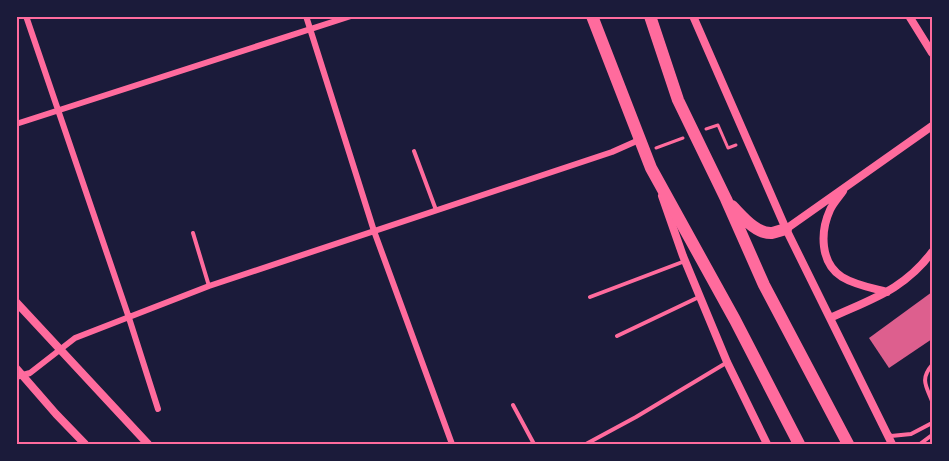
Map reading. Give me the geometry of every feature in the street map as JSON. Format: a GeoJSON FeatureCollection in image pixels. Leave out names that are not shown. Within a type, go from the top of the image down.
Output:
{"type":"FeatureCollection","features":[{"type":"Feature","properties":{"kind":"highway"},"geometry":{"type":"LineString","coordinates":[[592,16],[651,168],[735,320],[799,444]]}},
{"type":"Feature","properties":{"kind":"highway"},"geometry":{"type":"LineString","coordinates":[[650,16],[678,100],[764,285],[848,444]]}},
{"type":"Feature","properties":{"kind":"highway"},"geometry":{"type":"LineString","coordinates":[[654,16],[656,32]]}},
{"type":"Feature","properties":{"kind":"highway"},"geometry":{"type":"LineString","coordinates":[[726,199],[757,229],[772,233],[786,229]]}},
{"type":"Feature","properties":{"kind":"street"},"geometry":{"type":"LineString","coordinates":[[26,16],[158,409]]}},
{"type":"Feature","properties":{"kind":"street"},"geometry":{"type":"LineString","coordinates":[[306,16],[374,231],[452,444]]}},
{"type":"Feature","properties":{"kind":"street"},"geometry":{"type":"LineString","coordinates":[[16,124],[351,16]]}},
{"type":"Feature","properties":{"kind":"street"},"geometry":{"type":"LineString","coordinates":[[693,16],[786,229],[892,444]]}},
{"type":"Feature","properties":{"kind":"street"},"geometry":{"type":"LineString","coordinates":[[909,16],[933,53]]}},
{"type":"Feature","properties":{"kind":"street"},"geometry":{"type":"LineString","coordinates":[[786,229],[933,126]]}},
{"type":"Feature","properties":{"kind":"street"},"geometry":{"type":"LineString","coordinates":[[19,373],[30,373],[75,338],[209,286],[612,152],[639,140]]}},
{"type":"Feature","properties":{"kind":"street"},"geometry":{"type":"LineString","coordinates":[[651,168],[685,261],[727,362],[767,444]]}},
{"type":"Feature","properties":{"kind":"street"},"geometry":{"type":"LineString","coordinates":[[847,185],[830,209],[825,225],[823,242],[825,256],[832,268],[843,277],[860,285],[887,292]]}},
{"type":"Feature","properties":{"kind":"street"},"geometry":{"type":"LineString","coordinates":[[830,318],[887,292],[914,274],[933,252]]}},
{"type":"Feature","properties":{"kind":"street"},"geometry":{"type":"LineString","coordinates":[[16,302],[148,444]]}},
{"type":"Feature","properties":{"kind":"street"},"geometry":{"type":"LineString","coordinates":[[19,373],[85,444]]}},
{"type":"Feature","properties":{"kind":"lane"},"geometry":{"type":"LineString","coordinates":[[414,152],[436,210]]}},
{"type":"Feature","properties":{"kind":"lane"},"geometry":{"type":"LineString","coordinates":[[193,233],[209,286]]}},
{"type":"Feature","properties":{"kind":"lane"},"geometry":{"type":"LineString","coordinates":[[590,297],[685,261]]}},
{"type":"Feature","properties":{"kind":"lane"},"geometry":{"type":"LineString","coordinates":[[616,336],[700,297]]}},
{"type":"Feature","properties":{"kind":"lane"},"geometry":{"type":"LineString","coordinates":[[586,444],[727,362]]}},
{"type":"Feature","properties":{"kind":"lane"},"geometry":{"type":"LineString","coordinates":[[933,365],[926,372],[924,380],[933,401]]}},
{"type":"Feature","properties":{"kind":"lane"},"geometry":{"type":"LineString","coordinates":[[513,405],[534,444]]}},
{"type":"Feature","properties":{"kind":"lane"},"geometry":{"type":"LineString","coordinates":[[886,432],[891,436],[911,434],[933,423]]}},
{"type":"Feature","properties":{"kind":"lane"},"geometry":{"type":"LineString","coordinates":[[920,444],[933,435]]}},
{"type":"Feature","properties":{"kind":"path"},"geometry":{"type":"LineString","coordinates":[[698,132],[718,125],[728,148]]}},
{"type":"Feature","properties":{"kind":"path"},"geometry":{"type":"LineString","coordinates":[[647,152],[688,136]]}},
{"type":"Feature","properties":{"kind":"building"},"geometry":{"type":"Polygon","coordinates":[[[932,292],[932,339],[889,368],[869,338],[932,292]]]}}]}
